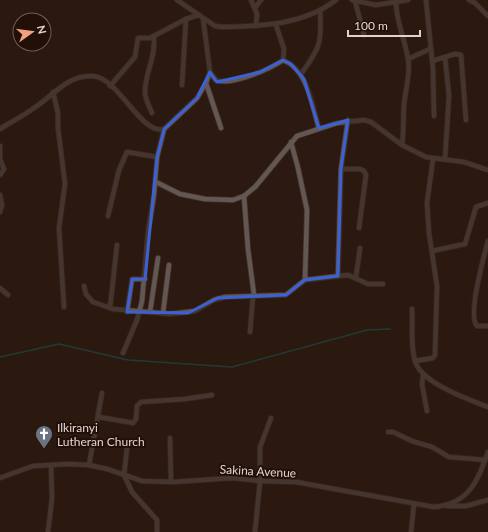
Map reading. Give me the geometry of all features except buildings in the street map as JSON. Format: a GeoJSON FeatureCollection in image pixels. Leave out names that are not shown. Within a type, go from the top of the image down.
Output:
{"type":"FeatureCollection","features":[{"type":"Feature","properties":{"kind":"street"},"geometry":{"type":"LineString","coordinates":[[177,0],[215,26],[276,25],[329,7],[336,0]]}},
{"type":"Feature","properties":{"kind":"street"},"geometry":{"type":"LineString","coordinates":[[251,0],[257,14],[256,26]]}},
{"type":"Feature","properties":{"kind":"street"},"geometry":{"type":"LineString","coordinates":[[255,8],[261,0]]}},
{"type":"Feature","properties":{"kind":"street"},"geometry":{"type":"LineString","coordinates":[[364,35],[354,0],[376,4],[408,0]]}},
{"type":"Feature","properties":{"kind":"street"},"geometry":{"type":"LineString","coordinates":[[376,4],[382,0]]}},
{"type":"Feature","properties":{"kind":"street"},"geometry":{"type":"LineString","coordinates":[[426,0],[432,61],[434,116]]}},
{"type":"Feature","properties":{"kind":"street"},"geometry":{"type":"LineString","coordinates":[[470,0],[475,2],[488,16]]}},
{"type":"Feature","properties":{"kind":"street"},"geometry":{"type":"LineString","coordinates":[[396,2],[396,14],[408,59],[402,145]]}},
{"type":"Feature","properties":{"kind":"street"},"geometry":{"type":"LineString","coordinates":[[301,74],[316,53],[320,43],[320,10]]}},
{"type":"Feature","properties":{"kind":"street"},"geometry":{"type":"LineString","coordinates":[[110,86],[135,57],[138,38],[146,39],[186,19],[201,16]]}},
{"type":"Feature","properties":{"kind":"street"},"geometry":{"type":"LineString","coordinates":[[201,16],[210,72],[216,80],[226,81],[260,72],[283,60]]}},
{"type":"Feature","properties":{"kind":"street"},"geometry":{"type":"LineString","coordinates":[[182,85],[186,19]]}},
{"type":"Feature","properties":{"kind":"street"},"geometry":{"type":"LineString","coordinates":[[276,25],[284,49],[283,60]]}},
{"type":"Feature","properties":{"kind":"street"},"geometry":{"type":"LineString","coordinates":[[152,113],[145,93],[146,79],[154,54],[154,36]]}},
{"type":"Feature","properties":{"kind":"street"},"geometry":{"type":"LineString","coordinates":[[408,59],[430,49]]}},
{"type":"Feature","properties":{"kind":"street"},"geometry":{"type":"LineString","coordinates":[[432,61],[455,54],[461,55],[466,120]]}},
{"type":"Feature","properties":{"kind":"street"},"geometry":{"type":"LineString","coordinates":[[444,159],[449,96],[445,57]]}},
{"type":"Feature","properties":{"kind":"street"},"geometry":{"type":"LineString","coordinates":[[283,60],[291,64],[301,74],[319,128]]}},
{"type":"Feature","properties":{"kind":"street"},"geometry":{"type":"LineString","coordinates":[[123,353],[140,312],[145,279],[148,232],[156,182],[157,157],[164,129],[197,98],[206,83],[210,72]]}},
{"type":"Feature","properties":{"kind":"street"},"geometry":{"type":"LineString","coordinates":[[0,129],[34,108],[64,84],[92,76],[98,77],[110,86],[147,123],[156,129],[164,129]]}},
{"type":"Feature","properties":{"kind":"street"},"geometry":{"type":"LineString","coordinates":[[206,83],[221,128]]}},
{"type":"Feature","properties":{"kind":"street"},"geometry":{"type":"LineString","coordinates":[[53,92],[57,106],[58,128],[65,180],[59,228],[64,307]]}},
{"type":"Feature","properties":{"kind":"street"},"geometry":{"type":"LineString","coordinates":[[156,182],[180,194],[206,199],[224,201],[244,196],[255,187],[297,136],[348,120],[364,120],[371,122],[402,145],[433,160],[444,159],[464,162],[488,170]]}},
{"type":"Feature","properties":{"kind":"street"},"geometry":{"type":"LineString","coordinates":[[338,276],[341,169],[348,120]]}},
{"type":"Feature","properties":{"kind":"street"},"geometry":{"type":"LineString","coordinates":[[291,142],[306,203],[305,280]]}},
{"type":"Feature","properties":{"kind":"street"},"geometry":{"type":"LineString","coordinates":[[0,146],[0,160],[4,169],[0,175]]}},
{"type":"Feature","properties":{"kind":"street"},"geometry":{"type":"LineString","coordinates":[[108,216],[119,170],[127,152],[157,157]]}},
{"type":"Feature","properties":{"kind":"street"},"geometry":{"type":"LineString","coordinates":[[415,361],[433,358],[435,355],[436,286],[432,251],[428,233],[427,203],[433,160]]}},
{"type":"Feature","properties":{"kind":"street"},"geometry":{"type":"LineString","coordinates":[[341,169],[360,169],[364,171],[366,175],[360,228]]}},
{"type":"Feature","properties":{"kind":"street"},"geometry":{"type":"LineString","coordinates":[[0,195],[2,206],[0,212]]}},
{"type":"Feature","properties":{"kind":"street"},"geometry":{"type":"LineString","coordinates":[[244,196],[248,249],[254,295],[250,332]]}},
{"type":"Feature","properties":{"kind":"street"},"geometry":{"type":"LineString","coordinates":[[432,251],[465,244],[476,207],[488,203]]}},
{"type":"Feature","properties":{"kind":"street"},"geometry":{"type":"LineString","coordinates":[[488,241],[475,295],[473,316],[474,324],[477,326],[488,326]]}},
{"type":"Feature","properties":{"kind":"street"},"geometry":{"type":"LineString","coordinates":[[110,308],[117,245]]}},
{"type":"Feature","properties":{"kind":"street"},"geometry":{"type":"LineString","coordinates":[[356,277],[360,248]]}},
{"type":"Feature","properties":{"kind":"street"},"geometry":{"type":"LineString","coordinates":[[150,312],[158,258]]}},
{"type":"Feature","properties":{"kind":"street"},"geometry":{"type":"LineString","coordinates":[[163,313],[169,265]]}},
{"type":"Feature","properties":{"kind":"street"},"geometry":{"type":"LineString","coordinates":[[84,286],[86,294],[93,302],[110,308],[127,312],[163,313],[194,311],[218,298],[254,295],[288,295],[305,280],[348,274],[368,284],[383,284]]}},
{"type":"Feature","properties":{"kind":"street"},"geometry":{"type":"LineString","coordinates":[[127,312],[132,279],[145,279]]}},
{"type":"Feature","properties":{"kind":"street"},"geometry":{"type":"LineString","coordinates":[[0,288],[8,295]]}},
{"type":"Feature","properties":{"kind":"street"},"geometry":{"type":"LineString","coordinates":[[412,309],[412,338],[415,361],[423,376],[458,395],[488,407]]}},
{"type":"Feature","properties":{"kind":"street"},"geometry":{"type":"LineString","coordinates":[[423,376],[422,384],[427,411]]}},
{"type":"Feature","properties":{"kind":"street"},"geometry":{"type":"LineString","coordinates":[[89,465],[102,393]]}},
{"type":"Feature","properties":{"kind":"street"},"geometry":{"type":"LineString","coordinates":[[99,416],[133,423],[136,419],[137,406],[142,402],[185,399],[212,394]]}},
{"type":"Feature","properties":{"kind":"street"},"geometry":{"type":"LineString","coordinates":[[255,532],[260,481],[260,448],[270,418]]}},
{"type":"Feature","properties":{"kind":"street"},"geometry":{"type":"LineString","coordinates":[[388,432],[394,432],[412,441],[432,447],[449,457],[485,460]]}},
{"type":"Feature","properties":{"kind":"street"},"geometry":{"type":"LineString","coordinates":[[170,438],[171,482]]}},
{"type":"Feature","properties":{"kind":"street"},"geometry":{"type":"LineString","coordinates":[[127,448],[124,475],[132,492],[157,520],[156,532]]}},
{"type":"Feature","properties":{"kind":"street","name":"Sakina Avenue"},"geometry":{"type":"LineString","coordinates":[[0,478],[29,467],[51,465],[89,465],[107,469],[142,481],[171,482],[232,478],[260,481],[296,482],[434,507],[445,506],[464,497],[471,490],[478,480],[488,452]]}},
{"type":"Feature","properties":{"kind":"street"},"geometry":{"type":"LineString","coordinates":[[48,532],[52,498],[51,465]]}},
{"type":"Feature","properties":{"kind":"street"},"geometry":{"type":"LineString","coordinates":[[445,506],[466,506],[488,500]]}},
{"type":"Feature","properties":{"kind":"street"},"geometry":{"type":"LineString","coordinates":[[411,532],[414,504]]}},
{"type":"Feature","properties":{"kind":"highlighted area"},"geometry":{"type":"Polygon","coordinates":[[[283,60],[291,64],[304,79],[319,128],[348,120],[341,169],[338,276],[305,280],[286,295],[218,298],[188,313],[127,312],[132,279],[145,279],[157,157],[164,129],[197,98],[210,72],[217,82],[260,72],[283,60]]]}},
{"type":"Feature","properties":{"kind":"waterway"},"geometry":{"type":"LineString","coordinates":[[0,357],[59,344],[128,360],[232,367],[367,330],[390,329]]}},
{"type":"Feature","properties":{"kind":"place","name":"Ilkiranyi Lutheran Church"},"geometry":{"type":"Point","coordinates":[44,449]}}]}
